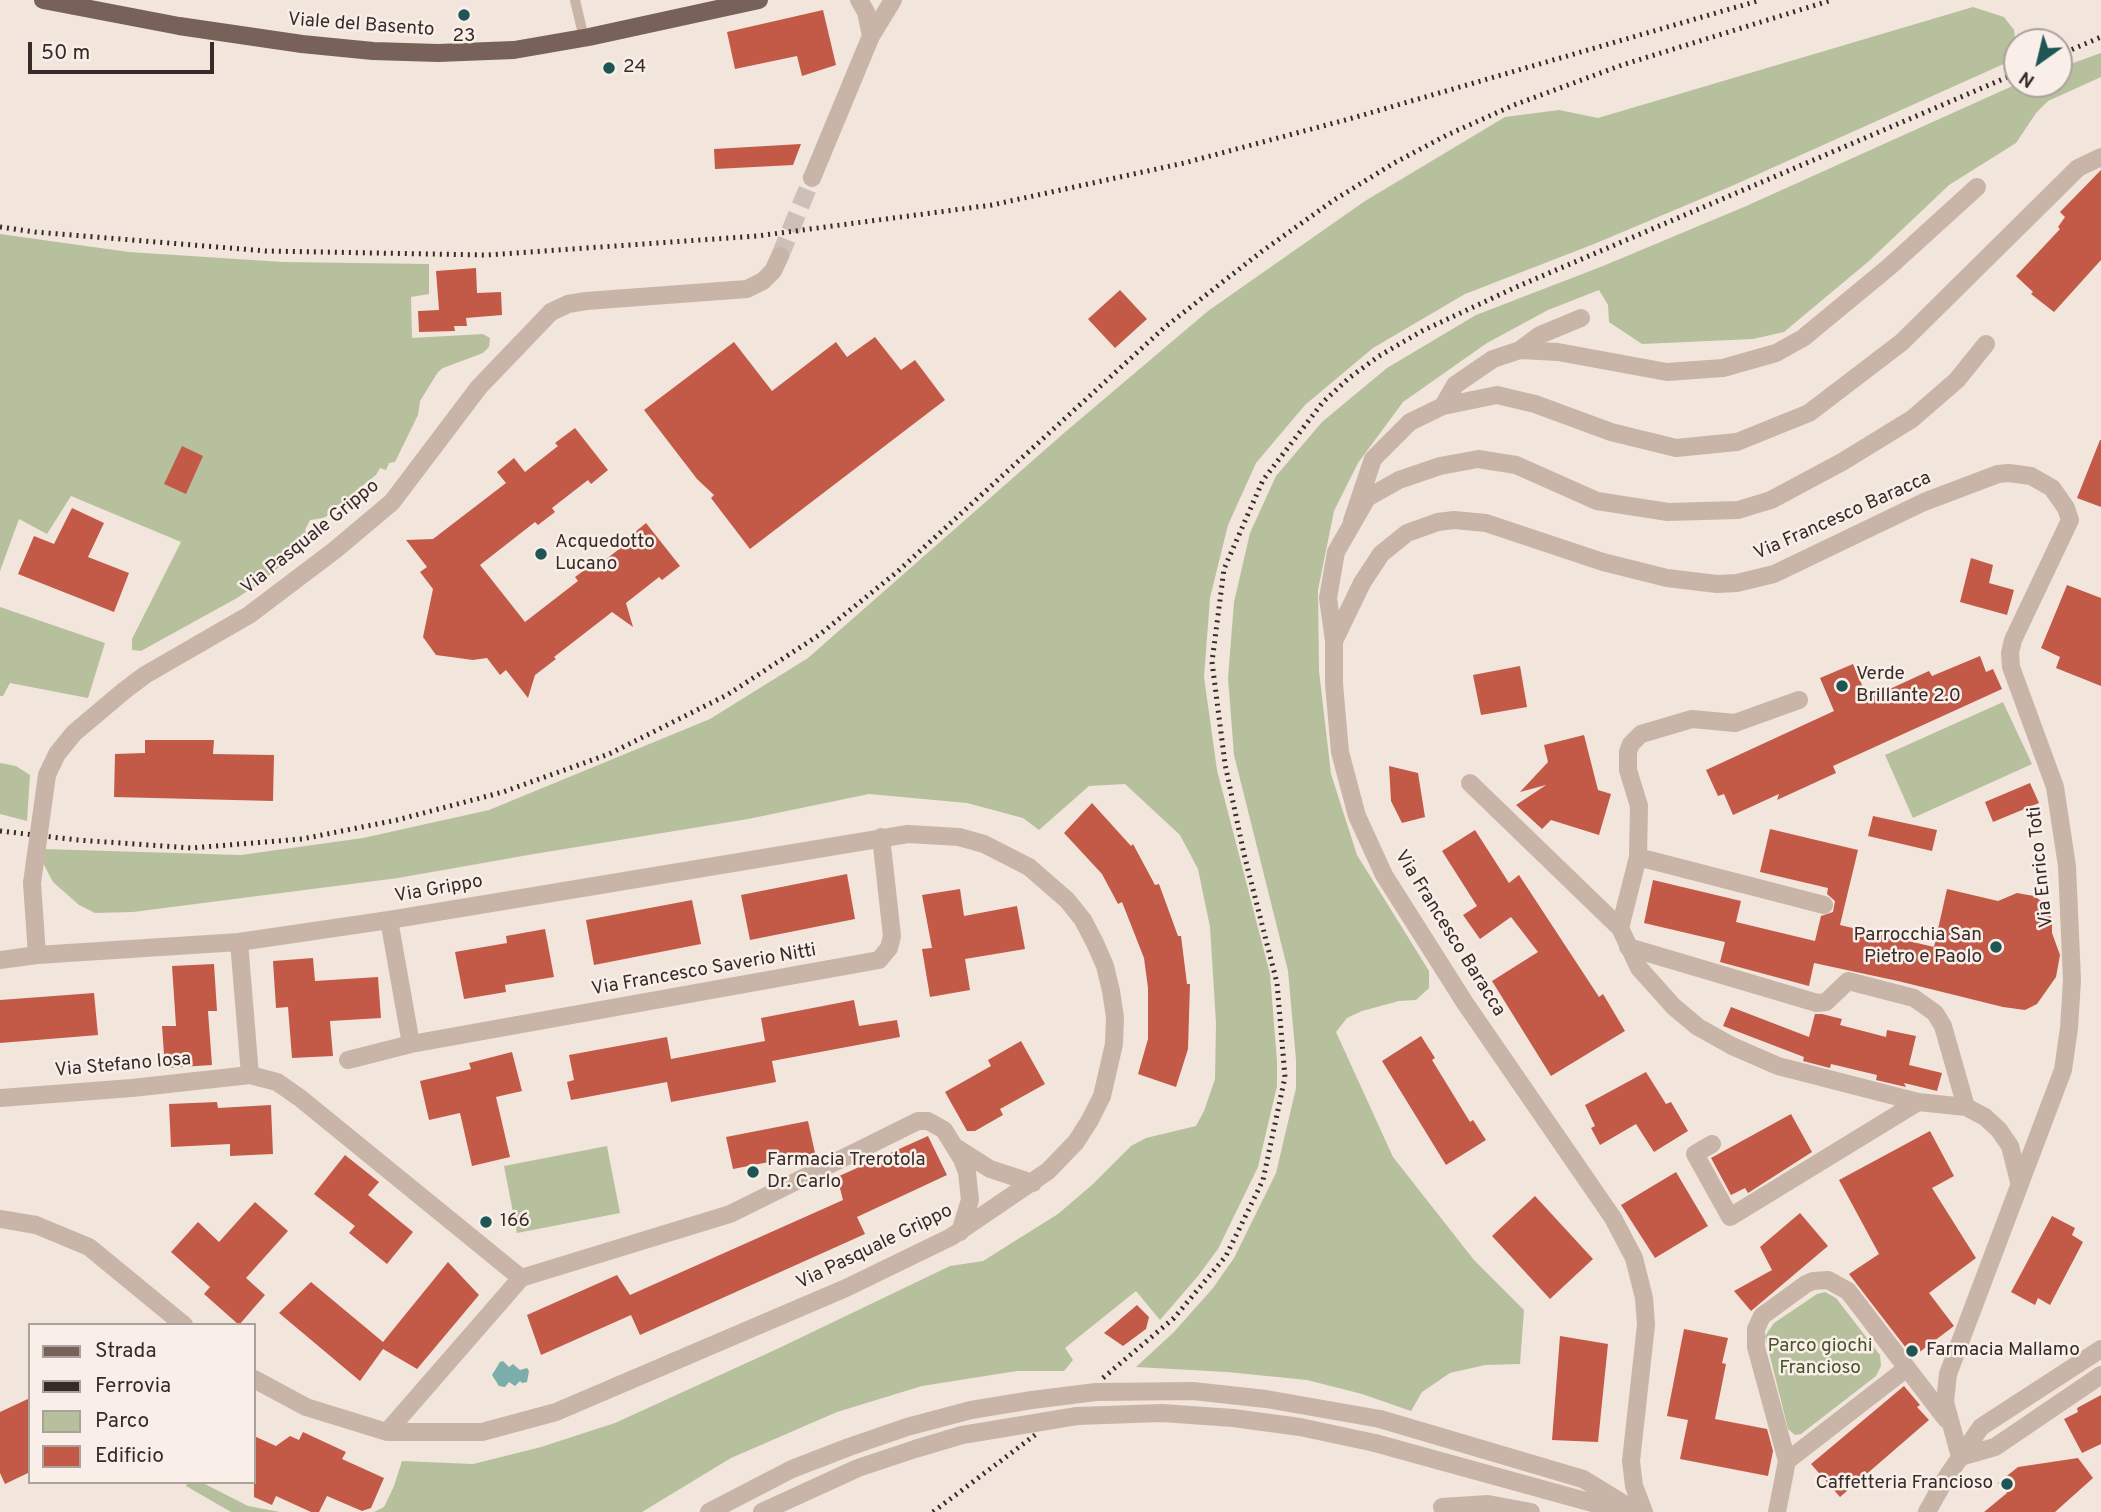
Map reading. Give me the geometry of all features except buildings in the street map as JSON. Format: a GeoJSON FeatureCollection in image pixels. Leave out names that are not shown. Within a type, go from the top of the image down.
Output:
{"type":"FeatureCollection","features":[{"type":"Feature","properties":{"kind":"main road","name":"Viale del Basento"},"geometry":{"type":"LineString","coordinates":[[43,0],[302,44],[373,51],[438,53],[514,50],[584,38],[759,0]]}},
{"type":"Feature","properties":{"kind":"street"},"geometry":{"type":"LineString","coordinates":[[812,178],[871,36],[893,0]]}},
{"type":"Feature","properties":{"kind":"street"},"geometry":{"type":"LineString","coordinates":[[862,2],[871,36]]}},
{"type":"Feature","properties":{"kind":"street"},"geometry":{"type":"LineString","coordinates":[[1352,521],[1373,459],[1410,422],[1443,406],[1497,395],[1535,404],[1611,432],[1676,448],[1737,442],[1809,413],[1902,342],[2078,167],[2101,157]]}},
{"type":"Feature","properties":{"kind":"street"},"geometry":{"type":"LineString","coordinates":[[1520,350],[1558,352],[1667,372],[1723,368],[1776,353],[1803,338],[1889,267],[1977,187]]}},
{"type":"Feature","properties":{"kind":"street","name":"Via Pasquale Grippo"},"geometry":{"type":"LineString","coordinates":[[37,955],[32,883],[47,775],[57,754],[74,733],[145,675],[249,615],[335,550],[392,502],[478,387],[551,312],[568,304],[586,301],[747,289],[763,281],[773,271],[780,256]]}},
{"type":"Feature","properties":{"kind":"street"},"geometry":{"type":"LineString","coordinates":[[1443,406],[1455,385],[1493,359],[1520,350],[1540,335],[1581,318]]}},
{"type":"Feature","properties":{"kind":"street"},"geometry":{"type":"LineString","coordinates":[[1334,641],[1328,598],[1336,552],[1367,498],[1399,480],[1440,466],[1478,459],[1516,465],[1597,501],[1668,512],[1738,510],[1771,500],[1842,462],[1912,418],[1957,380],[1986,344]]}},
{"type":"Feature","properties":{"kind":"street","name":"Via Francesco Baracca"},"geometry":{"type":"LineString","coordinates":[[1644,1512],[1634,1486],[1631,1461],[1646,1325],[1644,1298],[1634,1258],[1613,1218],[1465,1003],[1384,876],[1357,816],[1340,752],[1334,684],[1334,641],[1381,554],[1408,533],[1438,522],[1462,520],[1486,523],[1603,562],[1667,578],[1717,584],[1737,583],[1774,573],[1924,502],[1998,474],[2020,473],[2042,481],[2060,498],[2070,520]]}},
{"type":"Feature","properties":{"kind":"street","name":"Via Enrico Toti"},"geometry":{"type":"LineString","coordinates":[[1960,1457],[1945,1402],[1948,1374],[2063,1070],[2069,1028],[2072,980],[2067,866],[2055,787],[2013,676],[2010,653],[2013,640],[2070,520]]}},
{"type":"Feature","properties":{"kind":"street"},"geometry":{"type":"LineString","coordinates":[[1619,928],[1638,857],[1639,806],[1627,759],[1636,737],[1692,719],[1735,723],[1799,700]]}},
{"type":"Feature","properties":{"kind":"street"},"geometry":{"type":"LineString","coordinates":[[1470,783],[1619,928],[1639,968],[1674,1007],[1698,1027],[1732,1046],[1778,1066],[1918,1102],[1966,1107],[1985,1117],[1999,1130],[2010,1146],[2019,1182]]}},
{"type":"Feature","properties":{"kind":"street","name":"Via Pasquale Grippo"},"geometry":{"type":"LineString","coordinates":[[256,1380],[306,1407],[387,1432],[482,1432],[556,1412],[846,1288],[960,1231],[1048,1171],[1076,1142],[1102,1096],[1109,1070],[1115,1017],[1105,966],[1095,943],[1083,920],[1058,891],[1029,867],[1007,854],[984,844],[946,836],[908,834],[881,837]]}},
{"type":"Feature","properties":{"kind":"street","name":"Via Grippo"},"geometry":{"type":"LineString","coordinates":[[0,960],[37,955],[239,942],[389,920],[881,837]]}},
{"type":"Feature","properties":{"kind":"street","name":"Via Francesco Saverio Nitti"},"geometry":{"type":"LineString","coordinates":[[348,1059],[411,1044],[879,960],[889,948],[892,936],[881,837]]}},
{"type":"Feature","properties":{"kind":"street"},"geometry":{"type":"LineString","coordinates":[[1638,857],[1824,905]]}},
{"type":"Feature","properties":{"kind":"street"},"geometry":{"type":"LineString","coordinates":[[389,920],[411,1044]]}},
{"type":"Feature","properties":{"kind":"street"},"geometry":{"type":"LineString","coordinates":[[239,942],[250,1075],[277,1082],[300,1098],[521,1278]]}},
{"type":"Feature","properties":{"kind":"street"},"geometry":{"type":"LineString","coordinates":[[1628,947],[1817,1003],[1826,1002],[1848,981],[1914,998],[1935,1013],[1942,1026],[1966,1107]]}},
{"type":"Feature","properties":{"kind":"street","name":"Via Stefano Iosa"},"geometry":{"type":"LineString","coordinates":[[0,1098],[132,1088],[250,1075]]}},
{"type":"Feature","properties":{"kind":"street"},"geometry":{"type":"LineString","coordinates":[[1712,1144],[1695,1154],[1730,1217],[1918,1102]]}},
{"type":"Feature","properties":{"kind":"street"},"geometry":{"type":"LineString","coordinates":[[387,1432],[521,1278],[730,1214],[918,1121],[928,1121],[944,1130],[967,1172],[970,1186],[967,1216],[960,1231]]}},
{"type":"Feature","properties":{"kind":"street"},"geometry":{"type":"LineString","coordinates":[[955,1147],[996,1172],[1033,1183]]}},
{"type":"Feature","properties":{"kind":"street"},"geometry":{"type":"LineString","coordinates":[[0,1219],[36,1225],[89,1247],[182,1323]]}},
{"type":"Feature","properties":{"kind":"street"},"geometry":{"type":"LineString","coordinates":[[1777,1512],[1787,1461],[1756,1346],[1756,1329],[1762,1316],[1806,1284],[1821,1280],[1836,1282],[1848,1291],[1950,1425]]}},
{"type":"Feature","properties":{"kind":"street"},"geometry":{"type":"LineString","coordinates":[[1927,1512],[1946,1478],[1981,1427],[2101,1349]]}},
{"type":"Feature","properties":{"kind":"street"},"geometry":{"type":"LineString","coordinates":[[1787,1461],[1907,1368]]}},
{"type":"Feature","properties":{"kind":"street"},"geometry":{"type":"LineString","coordinates":[[1960,1457],[1995,1447],[2101,1375]]}},
{"type":"Feature","properties":{"kind":"street"},"geometry":{"type":"LineString","coordinates":[[709,1512],[792,1469],[907,1427],[971,1410],[1032,1399],[1096,1392],[1194,1391],[1266,1399],[1380,1419],[1583,1479],[1637,1512]]}},
{"type":"Feature","properties":{"kind":"street"},"geometry":{"type":"LineString","coordinates":[[762,1512],[858,1468],[962,1434],[1077,1416],[1162,1413],[1233,1418],[1300,1427],[1375,1443],[1625,1512]]}},
{"type":"Feature","properties":{"kind":"street"},"geometry":{"type":"LineString","coordinates":[[1442,1507],[1488,1504],[1531,1512]]}},
{"type":"Feature","properties":{"kind":"lane"},"geometry":{"type":"LineString","coordinates":[[575,0],[584,38]]}},
{"type":"Feature","properties":{"kind":"green space"},"geometry":{"type":"Polygon","coordinates":[[[1973,7],[2004,17],[2012,28],[2003,28],[2003,64],[1734,185],[1594,244],[1465,294],[1373,348],[1305,405],[1256,463],[1228,525],[1210,598],[1204,677],[1217,770],[1270,974],[1277,1086],[1258,1167],[1218,1249],[1160,1320],[1136,1291],[1065,1348],[1073,1360],[1064,1371],[1017,1371],[922,1386],[837,1412],[731,1458],[642,1512],[374,1512],[384,1507],[402,1461],[473,1464],[541,1447],[615,1423],[950,1266],[983,1261],[1058,1214],[1131,1146],[1146,1138],[1196,1126],[1215,1079],[1216,1023],[1210,927],[1198,869],[1180,835],[1125,784],[1089,786],[1039,830],[1023,818],[967,803],[869,794],[748,819],[398,878],[133,912],[95,913],[79,905],[53,882],[44,865],[44,849],[241,855],[363,838],[489,810],[710,719],[808,658],[1064,433],[1208,311],[1365,201],[1505,117],[1559,110],[1598,118],[1973,7]]]}},
{"type":"Feature","properties":{"kind":"green space"},"geometry":{"type":"Polygon","coordinates":[[[2101,53],[2101,77],[2073,90],[2073,63],[2101,53]]]}},
{"type":"Feature","properties":{"kind":"green space"},"geometry":{"type":"Polygon","coordinates":[[[2003,90],[2003,98],[2055,98],[2036,113],[2016,143],[1949,185],[1869,261],[1784,332],[1753,339],[1642,344],[1609,322],[1608,305],[1599,290],[1548,310],[1487,343],[1403,402],[1358,463],[1334,511],[1318,590],[1319,671],[1331,774],[1357,855],[1429,971],[1429,988],[1416,1000],[1399,1001],[1362,1011],[1347,1018],[1336,1032],[1393,1157],[1474,1260],[1524,1310],[1520,1364],[1485,1365],[1450,1373],[1422,1392],[1411,1411],[1362,1394],[1307,1380],[1136,1367],[1174,1332],[1213,1288],[1234,1258],[1276,1173],[1296,1088],[1288,971],[1234,755],[1228,678],[1234,602],[1250,533],[1276,476],[1322,422],[1387,368],[1476,315],[1744,207],[2003,90]]]}},
{"type":"Feature","properties":{"kind":"green space"},"geometry":{"type":"Polygon","coordinates":[[[0,234],[129,252],[283,262],[429,264],[429,294],[411,297],[412,338],[483,334],[490,338],[489,347],[483,353],[438,372],[420,401],[418,415],[395,462],[389,463],[386,470],[380,468],[346,503],[333,506],[327,516],[310,520],[305,530],[310,542],[237,598],[141,651],[132,650],[132,639],[181,542],[71,496],[47,534],[19,519],[0,571],[0,234]]]}},
{"type":"Feature","properties":{"kind":"green space"},"geometry":{"type":"Polygon","coordinates":[[[0,607],[105,643],[88,698],[10,683],[3,696],[0,696],[0,607]]]}},
{"type":"Feature","properties":{"kind":"green space"},"geometry":{"type":"Polygon","coordinates":[[[2003,702],[2032,764],[1913,818],[1885,755],[2003,702]]]}},
{"type":"Feature","properties":{"kind":"green space"},"geometry":{"type":"Polygon","coordinates":[[[0,763],[16,766],[30,775],[27,821],[0,814],[0,763]]]}},
{"type":"Feature","properties":{"kind":"green space"},"geometry":{"type":"Polygon","coordinates":[[[607,1146],[620,1213],[517,1233],[504,1166],[607,1146]]]}},
{"type":"Feature","properties":{"kind":"green space","name":"Parco giochi Francioso"},"geometry":{"type":"Polygon","coordinates":[[[1825,1292],[1836,1298],[1880,1355],[1881,1366],[1876,1376],[1801,1434],[1795,1435],[1788,1429],[1765,1336],[1774,1323],[1817,1294],[1825,1292]]]}},
{"type":"Feature","properties":{"kind":"green space"},"geometry":{"type":"Polygon","coordinates":[[[205,1484],[248,1506],[280,1512],[231,1512],[186,1486],[205,1484]]]}},
{"type":"Feature","properties":{"kind":"water"},"geometry":{"type":"Polygon","coordinates":[[[503,1361],[509,1367],[513,1364],[520,1370],[527,1368],[527,1382],[520,1381],[515,1386],[509,1382],[505,1387],[499,1386],[492,1375],[503,1361]]]}},
{"type":"Feature","properties":{"kind":"tunnel"},"geometry":{"type":"LineString","coordinates":[[780,256],[812,178]]}},
{"type":"Feature","properties":{"kind":"railway"},"geometry":{"type":"LineString","coordinates":[[0,227],[266,251],[487,255],[757,236],[992,205],[1184,163],[1349,119],[1761,0]]}},
{"type":"Feature","properties":{"kind":"railway"},"geometry":{"type":"LineString","coordinates":[[0,831],[191,848],[302,839],[397,820],[503,792],[609,754],[727,695],[819,635],[897,572],[1165,327],[1261,252],[1334,200],[1394,163],[1447,135],[1514,105],[1622,65],[1832,0]]}},
{"type":"Feature","properties":{"kind":"railway"},"geometry":{"type":"LineString","coordinates":[[2073,49],[2101,37]]}},
{"type":"Feature","properties":{"kind":"railway"},"geometry":{"type":"LineString","coordinates":[[1103,1378],[1174,1318],[1226,1256],[1263,1180],[1285,1077],[1277,983],[1244,854],[1225,764],[1212,662],[1224,569],[1263,480],[1323,402],[1379,356],[1422,331],[1514,288],[2003,79]]}},
{"type":"Feature","properties":{"kind":"railway"},"geometry":{"type":"LineString","coordinates":[[933,1512],[1039,1432]]}},
{"type":"Feature","properties":{"kind":"place","name":"23"},"geometry":{"type":"Point","coordinates":[464,15]}},
{"type":"Feature","properties":{"kind":"place","name":"24"},"geometry":{"type":"Point","coordinates":[609,68]}},
{"type":"Feature","properties":{"kind":"place","name":"Acquedotto Lucano"},"geometry":{"type":"Point","coordinates":[541,554]}},
{"type":"Feature","properties":{"kind":"place","name":"Verde Brillante 2.0"},"geometry":{"type":"Point","coordinates":[1842,686]}},
{"type":"Feature","properties":{"kind":"place","name":"Parrocchia San Pietro e Paolo"},"geometry":{"type":"Point","coordinates":[1996,947]}},
{"type":"Feature","properties":{"kind":"place","name":"Farmacia Trerotola Dr. Carlo"},"geometry":{"type":"Point","coordinates":[753,1172]}},
{"type":"Feature","properties":{"kind":"place","name":"166"},"geometry":{"type":"Point","coordinates":[486,1222]}},
{"type":"Feature","properties":{"kind":"place","name":"Farmacia Mallamo"},"geometry":{"type":"Point","coordinates":[1912,1351]}},
{"type":"Feature","properties":{"kind":"place","name":"Caffetteria Francioso"},"geometry":{"type":"Point","coordinates":[2007,1484]}}]}
